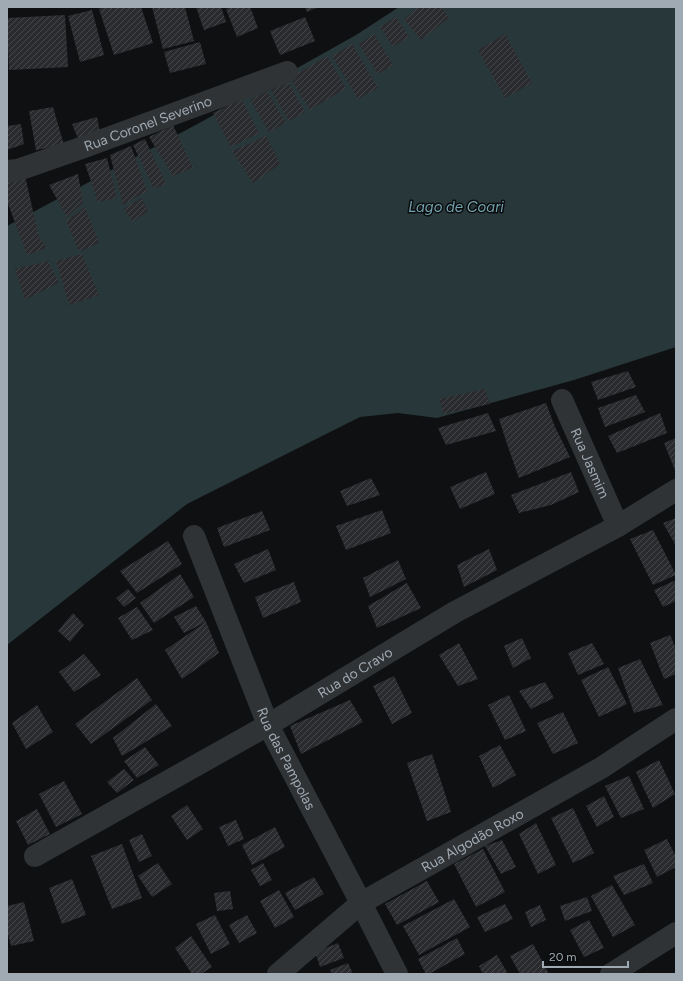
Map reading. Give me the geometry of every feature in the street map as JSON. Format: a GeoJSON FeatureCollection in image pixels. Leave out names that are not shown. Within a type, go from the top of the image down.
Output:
{"type":"FeatureCollection","features":[{"type":"Feature","properties":{"kind":"street","name":"Rua Coronel Severino"},"geometry":{"type":"LineString","coordinates":[[7,171],[18,170],[76,150],[287,72]]}},
{"type":"Feature","properties":{"kind":"street","name":"Rua Jasmim"},"geometry":{"type":"LineString","coordinates":[[562,400],[618,526]]}},
{"type":"Feature","properties":{"kind":"street","name":"Rua do Cravo"},"geometry":{"type":"LineString","coordinates":[[35,856],[268,725],[454,612],[618,526],[676,490]]}},
{"type":"Feature","properties":{"kind":"street","name":"Rua das Pampolas"},"geometry":{"type":"LineString","coordinates":[[194,536],[268,725],[361,903],[396,974]]}},
{"type":"Feature","properties":{"kind":"street","name":"Rua Algodão Roxo"},"geometry":{"type":"LineString","coordinates":[[278,974],[361,903],[601,768],[676,719]]}},
{"type":"Feature","properties":{"kind":"street"},"geometry":{"type":"LineString","coordinates":[[611,974],[676,933]]}},
{"type":"Feature","properties":{"kind":"water","name":"Lago de Coari"},"geometry":{"type":"Polygon","coordinates":[[[399,7],[676,7],[676,347],[574,380],[437,418],[398,413],[360,417],[187,504],[7,645],[7,226],[203,121],[356,35],[399,7]]]}},
{"type":"Feature","properties":{"kind":"building"},"geometry":{"type":"Polygon","coordinates":[[[105,7],[141,7],[153,43],[114,55],[99,9],[105,7]]]}},
{"type":"Feature","properties":{"kind":"building"},"geometry":{"type":"Polygon","coordinates":[[[152,7],[185,7],[194,41],[163,49],[152,7]]]}},
{"type":"Feature","properties":{"kind":"building"},"geometry":{"type":"Polygon","coordinates":[[[196,7],[221,7],[226,22],[204,30],[196,7]]]}},
{"type":"Feature","properties":{"kind":"building"},"geometry":{"type":"Polygon","coordinates":[[[232,7],[250,7],[258,28],[237,37],[226,9],[232,7]]]}},
{"type":"Feature","properties":{"kind":"building"},"geometry":{"type":"Polygon","coordinates":[[[305,7],[319,7],[307,12],[305,7]]]}},
{"type":"Feature","properties":{"kind":"building"},"geometry":{"type":"Polygon","coordinates":[[[419,7],[441,7],[449,18],[421,40],[404,19],[419,7]]]}},
{"type":"Feature","properties":{"kind":"building"},"geometry":{"type":"Polygon","coordinates":[[[92,10],[104,55],[80,62],[68,16],[92,10]]]}},
{"type":"Feature","properties":{"kind":"building"},"geometry":{"type":"Polygon","coordinates":[[[65,15],[68,67],[9,70],[7,18],[65,15]]]}},
{"type":"Feature","properties":{"kind":"building"},"geometry":{"type":"Polygon","coordinates":[[[305,17],[315,41],[280,55],[270,31],[305,17]]]}},
{"type":"Feature","properties":{"kind":"building"},"geometry":{"type":"Polygon","coordinates":[[[396,17],[409,37],[393,47],[380,27],[396,17]]]}},
{"type":"Feature","properties":{"kind":"building"},"geometry":{"type":"Polygon","coordinates":[[[374,34],[393,65],[378,74],[359,44],[374,34]]]}},
{"type":"Feature","properties":{"kind":"building"},"geometry":{"type":"Polygon","coordinates":[[[505,34],[532,83],[505,98],[478,50],[505,34]]]}},
{"type":"Feature","properties":{"kind":"building"},"geometry":{"type":"Polygon","coordinates":[[[200,42],[206,64],[170,73],[164,52],[200,42]]]}},
{"type":"Feature","properties":{"kind":"building"},"geometry":{"type":"Polygon","coordinates":[[[352,44],[378,88],[358,99],[332,56],[352,44]]]}},
{"type":"Feature","properties":{"kind":"building"},"geometry":{"type":"Polygon","coordinates":[[[327,56],[346,88],[310,110],[290,78],[327,56]]]}},
{"type":"Feature","properties":{"kind":"building"},"geometry":{"type":"Polygon","coordinates":[[[287,80],[305,112],[289,121],[270,89],[287,80]]]}},
{"type":"Feature","properties":{"kind":"building"},"geometry":{"type":"Polygon","coordinates":[[[267,91],[286,123],[269,132],[250,100],[267,91]]]}},
{"type":"Feature","properties":{"kind":"building"},"geometry":{"type":"Polygon","coordinates":[[[241,99],[259,133],[231,147],[213,113],[241,99]]]}},
{"type":"Feature","properties":{"kind":"building"},"geometry":{"type":"Polygon","coordinates":[[[53,107],[64,145],[36,150],[29,111],[53,107]]]}},
{"type":"Feature","properties":{"kind":"building"},"geometry":{"type":"Polygon","coordinates":[[[97,117],[100,132],[80,143],[72,124],[97,117]]]}},
{"type":"Feature","properties":{"kind":"building"},"geometry":{"type":"Polygon","coordinates":[[[21,124],[24,144],[7,150],[7,126],[21,124]]]}},
{"type":"Feature","properties":{"kind":"building"},"geometry":{"type":"Polygon","coordinates":[[[173,125],[193,168],[173,176],[149,137],[173,125]]]}},
{"type":"Feature","properties":{"kind":"building"},"geometry":{"type":"Polygon","coordinates":[[[266,136],[280,164],[253,183],[232,151],[266,136]]]}},
{"type":"Feature","properties":{"kind":"building"},"geometry":{"type":"Polygon","coordinates":[[[145,139],[166,184],[154,189],[133,145],[145,139]]]}},
{"type":"Feature","properties":{"kind":"building"},"geometry":{"type":"Polygon","coordinates":[[[131,146],[147,191],[123,205],[110,155],[131,146]]]}},
{"type":"Feature","properties":{"kind":"building"},"geometry":{"type":"Polygon","coordinates":[[[107,158],[117,198],[98,202],[85,164],[107,158]]]}},
{"type":"Feature","properties":{"kind":"building"},"geometry":{"type":"Polygon","coordinates":[[[78,174],[83,203],[67,217],[49,185],[78,174]]]}},
{"type":"Feature","properties":{"kind":"building"},"geometry":{"type":"Polygon","coordinates":[[[25,176],[39,237],[47,248],[27,255],[7,201],[7,182],[25,176]]]}},
{"type":"Feature","properties":{"kind":"building"},"geometry":{"type":"Polygon","coordinates":[[[141,198],[148,211],[133,222],[124,209],[141,198]]]}},
{"type":"Feature","properties":{"kind":"building"},"geometry":{"type":"Polygon","coordinates":[[[85,207],[99,243],[79,252],[66,221],[85,207]]]}},
{"type":"Feature","properties":{"kind":"building"},"geometry":{"type":"Polygon","coordinates":[[[82,254],[99,295],[69,305],[56,261],[82,254]]]}},
{"type":"Feature","properties":{"kind":"building"},"geometry":{"type":"Polygon","coordinates":[[[48,261],[59,283],[25,300],[15,269],[48,261]]]}},
{"type":"Feature","properties":{"kind":"building"},"geometry":{"type":"Polygon","coordinates":[[[628,371],[636,387],[598,400],[591,382],[628,371]]]}},
{"type":"Feature","properties":{"kind":"building"},"geometry":{"type":"Polygon","coordinates":[[[485,389],[490,404],[444,414],[439,399],[485,389]]]}},
{"type":"Feature","properties":{"kind":"building"},"geometry":{"type":"Polygon","coordinates":[[[636,395],[645,412],[605,427],[598,408],[636,395]]]}},
{"type":"Feature","properties":{"kind":"building"},"geometry":{"type":"Polygon","coordinates":[[[546,403],[555,427],[570,457],[519,478],[499,419],[546,403]]]}},
{"type":"Feature","properties":{"kind":"building"},"geometry":{"type":"Polygon","coordinates":[[[488,413],[496,431],[446,445],[438,428],[488,413]]]}},
{"type":"Feature","properties":{"kind":"building"},"geometry":{"type":"Polygon","coordinates":[[[660,413],[667,433],[617,453],[608,436],[660,413]]]}},
{"type":"Feature","properties":{"kind":"building"},"geometry":{"type":"Polygon","coordinates":[[[676,438],[676,473],[664,443],[676,438]]]}},
{"type":"Feature","properties":{"kind":"building"},"geometry":{"type":"Polygon","coordinates":[[[486,472],[495,494],[460,509],[450,487],[486,472]]]}},
{"type":"Feature","properties":{"kind":"building"},"geometry":{"type":"Polygon","coordinates":[[[571,472],[579,492],[551,505],[519,513],[511,495],[571,472]]]}},
{"type":"Feature","properties":{"kind":"building"},"geometry":{"type":"Polygon","coordinates":[[[371,478],[380,495],[347,506],[340,491],[371,478]]]}},
{"type":"Feature","properties":{"kind":"building"},"geometry":{"type":"Polygon","coordinates":[[[382,510],[391,533],[346,550],[336,526],[382,510]]]}},
{"type":"Feature","properties":{"kind":"building"},"geometry":{"type":"Polygon","coordinates":[[[262,511],[270,530],[224,547],[217,528],[262,511]]]}},
{"type":"Feature","properties":{"kind":"building"},"geometry":{"type":"Polygon","coordinates":[[[676,518],[676,546],[663,523],[676,518]]]}},
{"type":"Feature","properties":{"kind":"building"},"geometry":{"type":"Polygon","coordinates":[[[653,530],[676,575],[653,585],[630,539],[653,530]]]}},
{"type":"Feature","properties":{"kind":"building"},"geometry":{"type":"Polygon","coordinates":[[[168,541],[182,564],[137,593],[120,571],[168,541]]]}},
{"type":"Feature","properties":{"kind":"building"},"geometry":{"type":"Polygon","coordinates":[[[268,549],[276,570],[244,583],[234,564],[268,549]]]}},
{"type":"Feature","properties":{"kind":"building"},"geometry":{"type":"Polygon","coordinates":[[[489,549],[497,570],[464,587],[457,565],[489,549]]]}},
{"type":"Feature","properties":{"kind":"building"},"geometry":{"type":"Polygon","coordinates":[[[398,560],[406,579],[370,597],[363,578],[398,560]]]}},
{"type":"Feature","properties":{"kind":"building"},"geometry":{"type":"Polygon","coordinates":[[[180,574],[194,597],[154,623],[140,603],[180,574]]]}},
{"type":"Feature","properties":{"kind":"building"},"geometry":{"type":"Polygon","coordinates":[[[676,580],[676,601],[663,607],[654,590],[676,580]]]}},
{"type":"Feature","properties":{"kind":"building"},"geometry":{"type":"Polygon","coordinates":[[[294,582],[301,602],[263,618],[255,597],[294,582]]]}},
{"type":"Feature","properties":{"kind":"building"},"geometry":{"type":"Polygon","coordinates":[[[407,583],[421,608],[377,628],[368,606],[407,583]]]}},
{"type":"Feature","properties":{"kind":"building"},"geometry":{"type":"Polygon","coordinates":[[[128,589],[136,598],[124,607],[116,598],[128,589]]]}},
{"type":"Feature","properties":{"kind":"building"},"geometry":{"type":"Polygon","coordinates":[[[196,606],[206,622],[184,633],[174,617],[196,606]]]}},
{"type":"Feature","properties":{"kind":"building"},"geometry":{"type":"Polygon","coordinates":[[[137,607],[153,630],[132,640],[118,618],[137,607]]]}},
{"type":"Feature","properties":{"kind":"building"},"geometry":{"type":"Polygon","coordinates":[[[73,613],[84,625],[70,642],[58,631],[73,613]]]}},
{"type":"Feature","properties":{"kind":"building"},"geometry":{"type":"Polygon","coordinates":[[[206,622],[219,653],[182,679],[165,650],[206,622]]]}},
{"type":"Feature","properties":{"kind":"building"},"geometry":{"type":"Polygon","coordinates":[[[670,635],[676,649],[676,674],[664,679],[650,643],[670,635]]]}},
{"type":"Feature","properties":{"kind":"building"},"geometry":{"type":"Polygon","coordinates":[[[522,638],[531,658],[513,668],[504,646],[522,638]]]}},
{"type":"Feature","properties":{"kind":"building"},"geometry":{"type":"Polygon","coordinates":[[[459,643],[478,679],[458,686],[439,655],[459,643]]]}},
{"type":"Feature","properties":{"kind":"building"},"geometry":{"type":"Polygon","coordinates":[[[592,643],[604,664],[578,675],[568,653],[592,643]]]}},
{"type":"Feature","properties":{"kind":"building"},"geometry":{"type":"Polygon","coordinates":[[[84,654],[101,675],[74,692],[59,672],[84,654]]]}},
{"type":"Feature","properties":{"kind":"building"},"geometry":{"type":"Polygon","coordinates":[[[640,659],[663,705],[634,713],[618,668],[640,659]]]}},
{"type":"Feature","properties":{"kind":"building"},"geometry":{"type":"Polygon","coordinates":[[[608,667],[627,704],[599,717],[581,680],[608,667]]]}},
{"type":"Feature","properties":{"kind":"building"},"geometry":{"type":"Polygon","coordinates":[[[394,676],[412,713],[392,724],[373,686],[394,676]]]}},
{"type":"Feature","properties":{"kind":"building"},"geometry":{"type":"Polygon","coordinates":[[[137,678],[152,700],[91,744],[75,724],[137,678]]]}},
{"type":"Feature","properties":{"kind":"building"},"geometry":{"type":"Polygon","coordinates":[[[545,682],[554,698],[531,709],[519,691],[545,682]]]}},
{"type":"Feature","properties":{"kind":"building"},"geometry":{"type":"Polygon","coordinates":[[[509,695],[526,731],[505,740],[488,705],[509,695]]]}},
{"type":"Feature","properties":{"kind":"building"},"geometry":{"type":"Polygon","coordinates":[[[350,700],[363,722],[301,754],[290,726],[350,700]]]}},
{"type":"Feature","properties":{"kind":"building"},"geometry":{"type":"Polygon","coordinates":[[[156,704],[172,726],[122,756],[113,738],[156,704]]]}},
{"type":"Feature","properties":{"kind":"building"},"geometry":{"type":"Polygon","coordinates":[[[37,705],[53,732],[26,749],[12,723],[37,705]]]}},
{"type":"Feature","properties":{"kind":"building"},"geometry":{"type":"Polygon","coordinates":[[[563,712],[578,743],[553,754],[537,723],[563,712]]]}},
{"type":"Feature","properties":{"kind":"building"},"geometry":{"type":"Polygon","coordinates":[[[500,745],[516,775],[493,788],[479,756],[500,745]]]}},
{"type":"Feature","properties":{"kind":"building"},"geometry":{"type":"Polygon","coordinates":[[[145,747],[159,765],[137,778],[124,761],[145,747]]]}},
{"type":"Feature","properties":{"kind":"building"},"geometry":{"type":"Polygon","coordinates":[[[432,754],[451,812],[427,821],[407,763],[432,754]]]}},
{"type":"Feature","properties":{"kind":"building"},"geometry":{"type":"Polygon","coordinates":[[[659,760],[675,794],[653,808],[636,772],[659,760]]]}},
{"type":"Feature","properties":{"kind":"building"},"geometry":{"type":"Polygon","coordinates":[[[124,769],[134,780],[117,793],[107,782],[124,769]]]}},
{"type":"Feature","properties":{"kind":"building"},"geometry":{"type":"Polygon","coordinates":[[[629,776],[644,809],[621,818],[605,786],[629,776]]]}},
{"type":"Feature","properties":{"kind":"building"},"geometry":{"type":"Polygon","coordinates":[[[64,781],[82,814],[56,827],[39,794],[64,781]]]}},
{"type":"Feature","properties":{"kind":"building"},"geometry":{"type":"Polygon","coordinates":[[[604,796],[614,817],[597,827],[586,806],[604,796]]]}},
{"type":"Feature","properties":{"kind":"building"},"geometry":{"type":"Polygon","coordinates":[[[187,805],[203,829],[187,840],[171,816],[187,805]]]}},
{"type":"Feature","properties":{"kind":"building"},"geometry":{"type":"Polygon","coordinates":[[[573,808],[594,853],[573,863],[551,818],[573,808]]]}},
{"type":"Feature","properties":{"kind":"building"},"geometry":{"type":"Polygon","coordinates":[[[37,809],[50,834],[28,845],[16,821],[37,809]]]}},
{"type":"Feature","properties":{"kind":"building"},"geometry":{"type":"Polygon","coordinates":[[[236,820],[244,839],[228,846],[219,827],[236,820]]]}},
{"type":"Feature","properties":{"kind":"building"},"geometry":{"type":"Polygon","coordinates":[[[536,823],[556,865],[538,874],[519,834],[536,823]]]}},
{"type":"Feature","properties":{"kind":"building"},"geometry":{"type":"Polygon","coordinates":[[[275,827],[285,847],[252,865],[242,845],[275,827]]]}},
{"type":"Feature","properties":{"kind":"building"},"geometry":{"type":"Polygon","coordinates":[[[142,834],[152,856],[139,862],[129,840],[142,834]]]}},
{"type":"Feature","properties":{"kind":"building"},"geometry":{"type":"Polygon","coordinates":[[[667,839],[676,857],[676,867],[657,877],[644,850],[667,839]]]}},
{"type":"Feature","properties":{"kind":"building"},"geometry":{"type":"Polygon","coordinates":[[[502,840],[516,867],[501,874],[485,846],[502,840]]]}},
{"type":"Feature","properties":{"kind":"building"},"geometry":{"type":"Polygon","coordinates":[[[122,844],[142,898],[112,909],[91,856],[122,844]]]}},
{"type":"Feature","properties":{"kind":"building"},"geometry":{"type":"Polygon","coordinates":[[[483,849],[505,892],[476,907],[454,864],[483,849]]]}},
{"type":"Feature","properties":{"kind":"building"},"geometry":{"type":"Polygon","coordinates":[[[158,863],[172,884],[152,897],[138,876],[158,863]]]}},
{"type":"Feature","properties":{"kind":"building"},"geometry":{"type":"Polygon","coordinates":[[[263,863],[272,880],[260,886],[251,870],[263,863]]]}},
{"type":"Feature","properties":{"kind":"building"},"geometry":{"type":"Polygon","coordinates":[[[644,864],[653,883],[624,895],[613,876],[644,864]]]}},
{"type":"Feature","properties":{"kind":"building"},"geometry":{"type":"Polygon","coordinates":[[[314,877],[324,894],[295,910],[285,893],[314,877]]]}},
{"type":"Feature","properties":{"kind":"building"},"geometry":{"type":"Polygon","coordinates":[[[72,879],[86,915],[62,924],[49,888],[72,879]]]}},
{"type":"Feature","properties":{"kind":"building"},"geometry":{"type":"Polygon","coordinates":[[[427,881],[439,902],[397,925],[385,904],[427,881]]]}},
{"type":"Feature","properties":{"kind":"building"},"geometry":{"type":"Polygon","coordinates":[[[612,885],[635,925],[613,937],[591,896],[612,885]]]}},
{"type":"Feature","properties":{"kind":"building"},"geometry":{"type":"Polygon","coordinates":[[[279,890],[294,917],[275,928],[260,901],[279,890]]]}},
{"type":"Feature","properties":{"kind":"building"},"geometry":{"type":"Polygon","coordinates":[[[230,891],[233,909],[217,911],[214,893],[230,891]]]}},
{"type":"Feature","properties":{"kind":"building"},"geometry":{"type":"Polygon","coordinates":[[[587,897],[592,911],[565,921],[560,906],[587,897]]]}},
{"type":"Feature","properties":{"kind":"building"},"geometry":{"type":"Polygon","coordinates":[[[454,899],[470,927],[419,955],[403,926],[454,899]]]}},
{"type":"Feature","properties":{"kind":"building"},"geometry":{"type":"Polygon","coordinates":[[[24,902],[34,941],[11,946],[7,930],[7,906],[24,902]]]}},
{"type":"Feature","properties":{"kind":"building"},"geometry":{"type":"Polygon","coordinates":[[[505,904],[513,919],[485,932],[477,917],[505,904]]]}},
{"type":"Feature","properties":{"kind":"building"},"geometry":{"type":"Polygon","coordinates":[[[540,905],[546,920],[531,927],[525,912],[540,905]]]}},
{"type":"Feature","properties":{"kind":"building"},"geometry":{"type":"Polygon","coordinates":[[[215,915],[230,944],[211,954],[196,924],[215,915]]]}},
{"type":"Feature","properties":{"kind":"building"},"geometry":{"type":"Polygon","coordinates":[[[247,915],[257,933],[239,943],[229,925],[247,915]]]}},
{"type":"Feature","properties":{"kind":"building"},"geometry":{"type":"Polygon","coordinates":[[[589,920],[604,948],[584,957],[570,930],[589,920]]]}},
{"type":"Feature","properties":{"kind":"building"},"geometry":{"type":"Polygon","coordinates":[[[191,936],[212,967],[201,974],[192,974],[175,948],[191,936]]]}},
{"type":"Feature","properties":{"kind":"building"},"geometry":{"type":"Polygon","coordinates":[[[457,938],[465,954],[429,974],[426,974],[418,959],[457,938]]]}},
{"type":"Feature","properties":{"kind":"building"},"geometry":{"type":"Polygon","coordinates":[[[338,943],[344,958],[320,967],[315,952],[338,943]]]}},
{"type":"Feature","properties":{"kind":"building"},"geometry":{"type":"Polygon","coordinates":[[[533,944],[549,974],[520,974],[510,956],[533,944]]]}},
{"type":"Feature","properties":{"kind":"building"},"geometry":{"type":"Polygon","coordinates":[[[497,955],[508,974],[483,974],[479,966],[497,955]]]}},
{"type":"Feature","properties":{"kind":"building"},"geometry":{"type":"Polygon","coordinates":[[[348,963],[353,974],[332,974],[330,970],[348,963]]]}}]}
